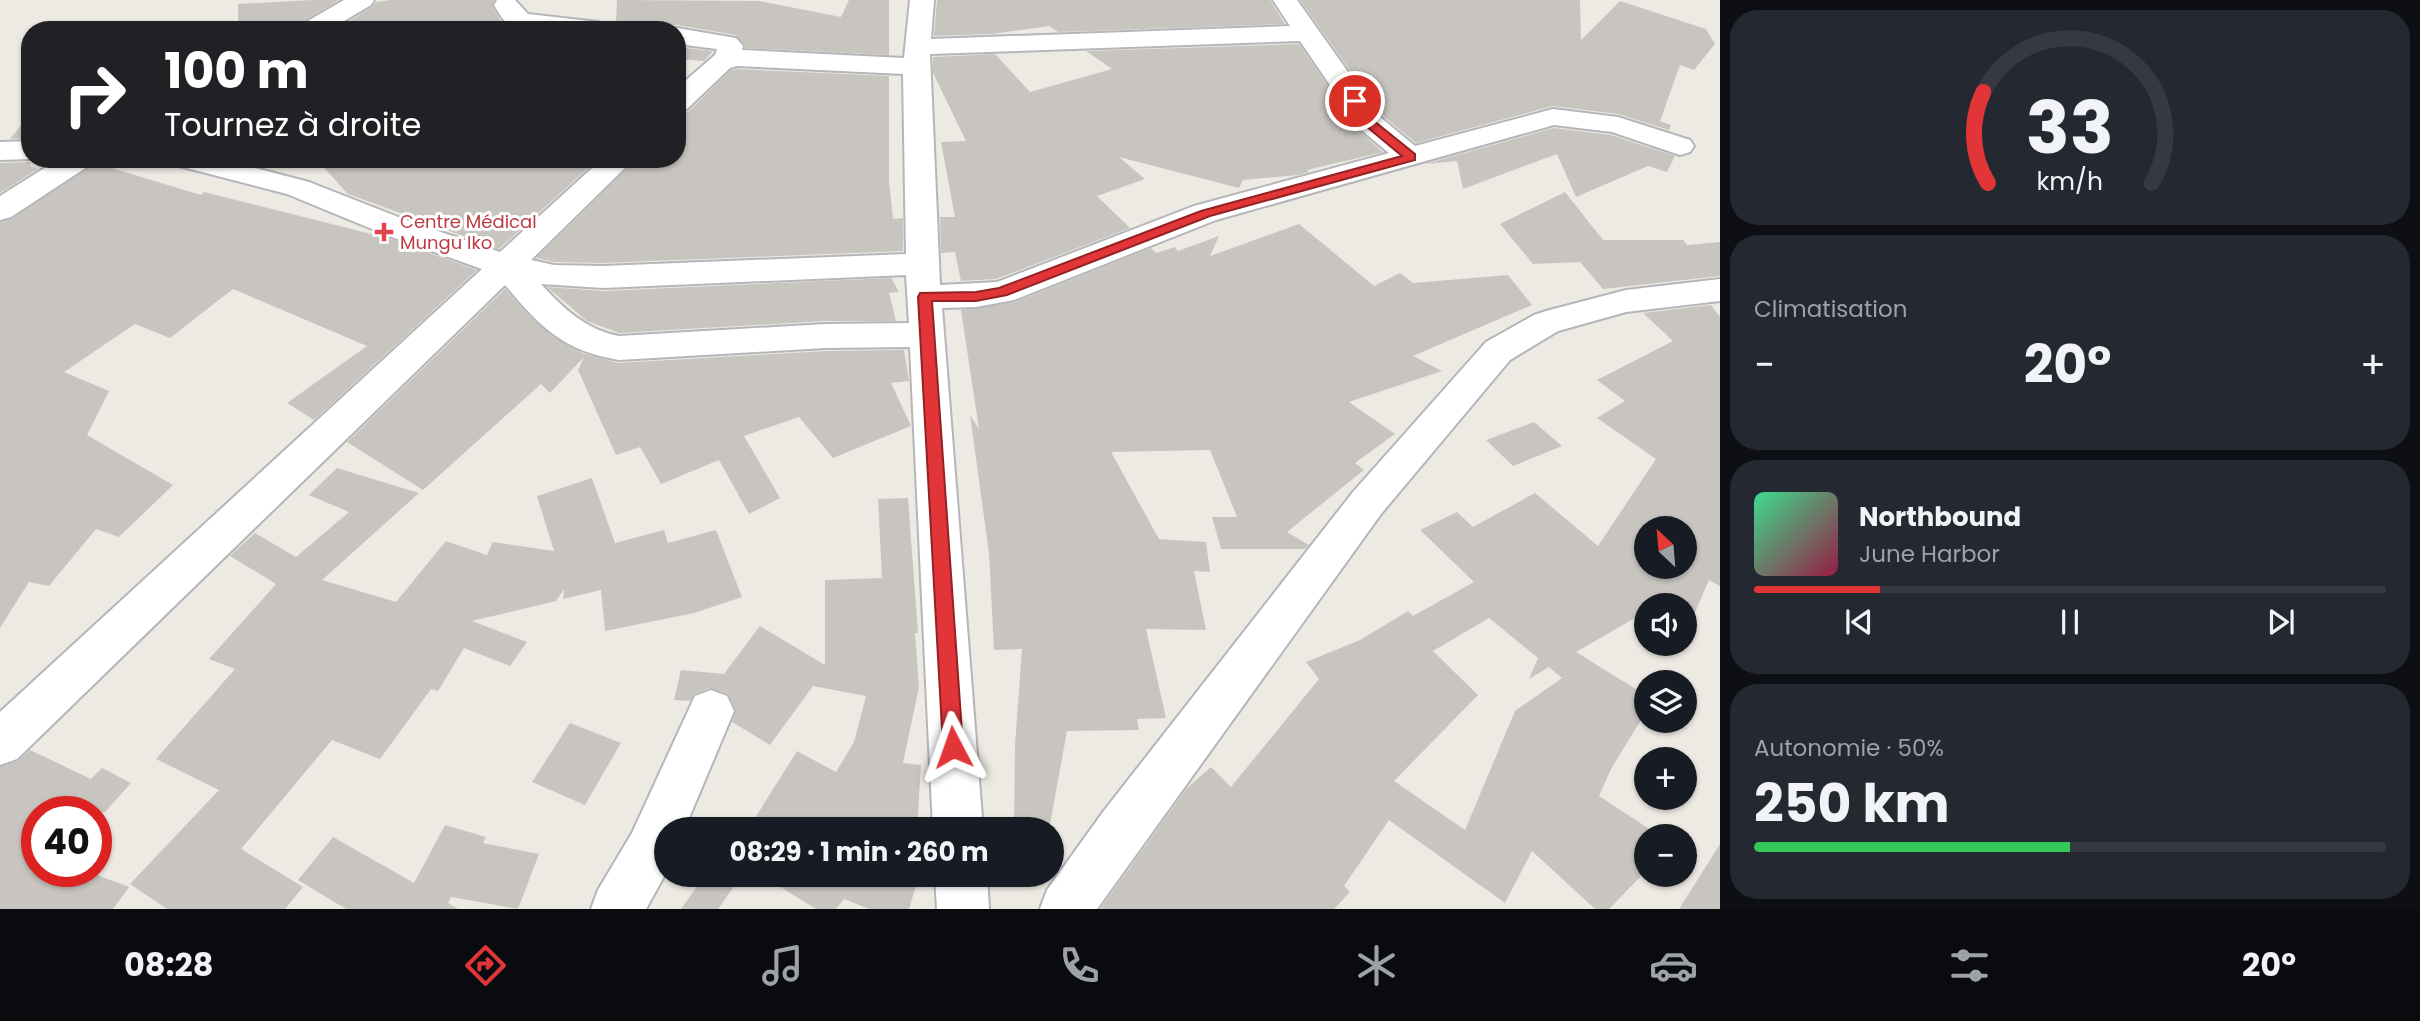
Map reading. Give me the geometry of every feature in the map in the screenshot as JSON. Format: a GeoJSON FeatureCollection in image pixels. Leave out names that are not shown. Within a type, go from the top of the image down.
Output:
{"type":"FeatureCollection","features":[{"type":"Feature","properties":{"kind":"street"},"geometry":{"type":"LineString","coordinates":[[326,21],[362,0]]}},
{"type":"Feature","properties":{"kind":"street"},"geometry":{"type":"LineString","coordinates":[[922,0],[917,57],[925,299],[957,817]]}},
{"type":"Feature","properties":{"kind":"street"},"geometry":{"type":"LineString","coordinates":[[1286,0],[1370,123],[1411,157]]}},
{"type":"Feature","properties":{"kind":"street"},"geometry":{"type":"LineString","coordinates":[[506,5],[516,18],[527,21]]}},
{"type":"Feature","properties":{"kind":"street"},"geometry":{"type":"LineString","coordinates":[[686,95],[721,62],[728,59],[917,57],[1310,33]]}},
{"type":"Feature","properties":{"kind":"street"},"geometry":{"type":"LineString","coordinates":[[686,37],[727,43],[730,47],[728,59]]}},
{"type":"Feature","properties":{"kind":"street"},"geometry":{"type":"LineString","coordinates":[[220,168],[298,188],[400,229],[507,266],[554,276],[925,299],[1002,292],[1205,214],[1553,117],[1582,117],[1623,125],[1680,146]]}},
{"type":"Feature","properties":{"kind":"street"},"geometry":{"type":"LineString","coordinates":[[0,151],[21,150]]}},
{"type":"Feature","properties":{"kind":"street"},"geometry":{"type":"LineString","coordinates":[[0,210],[66,168]]}},
{"type":"Feature","properties":{"kind":"street"},"geometry":{"type":"LineString","coordinates":[[0,743],[610,168]]}},
{"type":"Feature","properties":{"kind":"street"},"geometry":{"type":"LineString","coordinates":[[507,266],[553,317],[580,339],[598,347],[825,336],[925,299]]}},
{"type":"Feature","properties":{"kind":"street"},"geometry":{"type":"LineString","coordinates":[[1066,909],[1121,830],[1367,503],[1498,351],[1546,323],[1559,319],[1626,301],[1720,290]]}},
{"type":"Feature","properties":{"kind":"street"},"geometry":{"type":"LineString","coordinates":[[617,909],[649,851],[711,711]]}},
{"type":"Feature","properties":{"kind":"street"},"geometry":{"type":"LineString","coordinates":[[962,887],[963,909]]}},
{"type":"Feature","properties":{"kind":"building"},"geometry":{"type":"Polygon","coordinates":[[[339,0],[303,21],[238,21],[238,4],[339,0]]]}},
{"type":"Feature","properties":{"kind":"building"},"geometry":{"type":"Polygon","coordinates":[[[494,0],[492,6],[501,21],[349,21],[376,2],[494,0]]]}},
{"type":"Feature","properties":{"kind":"building"},"geometry":{"type":"Polygon","coordinates":[[[617,0],[760,1],[841,17],[849,0],[889,0],[889,55],[745,48],[736,35],[686,27],[686,21],[616,21],[617,0]]]}},
{"type":"Feature","properties":{"kind":"building"},"geometry":{"type":"Polygon","coordinates":[[[937,0],[1270,0],[1285,24],[1058,32],[1049,26],[992,34],[934,36],[937,0]]]}},
{"type":"Feature","properties":{"kind":"building"},"geometry":{"type":"Polygon","coordinates":[[[1300,0],[1580,0],[1581,40],[1620,1],[1706,29],[1715,44],[1694,70],[1680,65],[1660,121],[1671,125],[1669,130],[1618,114],[1553,106],[1416,143],[1382,115],[1300,0]]]}},
{"type":"Feature","properties":{"kind":"building"},"geometry":{"type":"Polygon","coordinates":[[[1299,44],[1358,130],[1383,152],[1307,170],[1309,172],[1298,175],[1243,180],[1239,188],[1119,157],[1145,179],[1097,196],[1130,228],[996,279],[961,281],[955,252],[941,253],[940,217],[955,217],[941,142],[966,141],[933,73],[933,57],[995,54],[1030,92],[1112,69],[1086,51],[1299,44]]]}},
{"type":"Feature","properties":{"kind":"building"},"geometry":{"type":"Polygon","coordinates":[[[686,48],[713,51],[704,61],[686,60],[686,48]]]}},
{"type":"Feature","properties":{"kind":"building"},"geometry":{"type":"Polygon","coordinates":[[[731,70],[889,76],[889,181],[893,219],[903,218],[903,251],[603,263],[554,262],[536,258],[628,168],[686,168],[686,113],[731,70]]]}},
{"type":"Feature","properties":{"kind":"building"},"geometry":{"type":"Polygon","coordinates":[[[21,125],[21,138],[10,139],[21,125]]]}},
{"type":"Feature","properties":{"kind":"building"},"geometry":{"type":"Polygon","coordinates":[[[1554,128],[1611,135],[1675,156],[1667,172],[1648,166],[1576,197],[1557,154],[1463,189],[1457,161],[1425,164],[1554,128]]]}},
{"type":"Feature","properties":{"kind":"building"},"geometry":{"type":"Polygon","coordinates":[[[21,162],[21,168],[38,169],[0,193],[0,163],[21,162]]]}},
{"type":"Feature","properties":{"kind":"building"},"geometry":{"type":"Polygon","coordinates":[[[88,168],[112,168],[201,195],[204,192],[387,238],[477,270],[314,420],[287,403],[367,346],[233,289],[170,338],[135,324],[64,372],[109,391],[87,435],[173,485],[119,537],[96,529],[49,586],[29,582],[0,628],[0,222],[12,219],[88,168]]]}},
{"type":"Feature","properties":{"kind":"building"},"geometry":{"type":"Polygon","coordinates":[[[324,168],[588,168],[499,249],[348,194],[324,168]]]}},
{"type":"Feature","properties":{"kind":"building"},"geometry":{"type":"Polygon","coordinates":[[[1565,192],[1603,240],[1683,240],[1687,245],[1720,242],[1720,276],[1603,289],[1580,262],[1533,264],[1500,224],[1565,192]]]}},
{"type":"Feature","properties":{"kind":"building"},"geometry":{"type":"Polygon","coordinates":[[[1299,224],[1374,286],[1400,273],[1413,283],[1508,275],[1532,305],[1413,356],[1442,371],[1349,402],[1395,434],[1355,463],[1364,470],[1287,532],[1309,545],[1305,549],[1221,549],[1212,517],[1237,517],[1210,450],[1111,452],[1159,539],[1206,542],[1210,572],[1194,571],[1206,630],[1146,629],[1166,718],[1137,719],[1139,730],[1067,731],[1051,817],[1014,817],[1015,745],[1022,649],[994,650],[989,553],[970,415],[979,429],[961,310],[1015,302],[1151,248],[1156,253],[1175,247],[1178,251],[1219,236],[1210,256],[1299,224]]]}},
{"type":"Feature","properties":{"kind":"building"},"geometry":{"type":"Polygon","coordinates":[[[891,278],[899,292],[889,293],[896,321],[825,321],[619,333],[587,321],[547,287],[603,291],[891,278]]]}},
{"type":"Feature","properties":{"kind":"building"},"geometry":{"type":"Polygon","coordinates":[[[505,289],[528,315],[553,337],[582,353],[618,363],[825,351],[904,350],[909,381],[891,383],[911,426],[833,458],[799,417],[744,436],[780,498],[749,514],[719,460],[661,484],[640,447],[616,455],[578,370],[584,357],[550,393],[541,384],[423,490],[347,442],[505,289]]]}},
{"type":"Feature","properties":{"kind":"building"},"geometry":{"type":"Polygon","coordinates":[[[1711,305],[1720,317],[1720,586],[1709,580],[1697,608],[1697,593],[1634,593],[1634,619],[1576,652],[1634,688],[1634,731],[1611,769],[1599,796],[1642,824],[1634,824],[1634,883],[1609,909],[1595,909],[1532,851],[1505,903],[1389,820],[1344,886],[1350,892],[1334,909],[1100,909],[1187,788],[1211,767],[1231,787],[1319,679],[1306,662],[1360,640],[1408,611],[1413,616],[1474,582],[1420,530],[1457,512],[1473,527],[1535,493],[1598,546],[1656,459],[1597,418],[1625,401],[1597,380],[1673,341],[1643,313],[1711,305]],[[1489,618],[1433,651],[1478,695],[1394,781],[1465,830],[1515,711],[1562,678],[1549,667],[1529,679],[1538,658],[1489,618]]]}},
{"type":"Feature","properties":{"kind":"building"},"geometry":{"type":"Polygon","coordinates":[[[1534,422],[1562,446],[1513,466],[1486,440],[1534,422]]]}},
{"type":"Feature","properties":{"kind":"building"},"geometry":{"type":"Polygon","coordinates":[[[337,468],[419,493],[322,580],[396,602],[446,541],[487,555],[493,542],[554,551],[537,496],[592,478],[615,543],[664,530],[668,543],[716,530],[742,597],[694,613],[605,631],[601,590],[563,599],[564,589],[556,601],[472,621],[527,642],[510,666],[464,648],[438,691],[431,689],[380,759],[332,740],[241,849],[303,887],[285,909],[167,909],[130,884],[219,790],[156,759],[235,669],[209,659],[276,584],[230,556],[255,533],[296,557],[349,512],[309,495],[337,468]]]}},
{"type":"Feature","properties":{"kind":"building"},"geometry":{"type":"Polygon","coordinates":[[[908,498],[918,633],[915,633],[919,687],[903,763],[921,765],[918,817],[756,817],[797,751],[836,772],[854,742],[866,696],[813,686],[770,745],[732,722],[736,710],[728,694],[710,688],[694,694],[690,701],[674,700],[681,670],[724,674],[760,626],[825,665],[825,580],[882,578],[878,499],[908,498]]]}},
{"type":"Feature","properties":{"kind":"building"},"geometry":{"type":"Polygon","coordinates":[[[570,723],[621,743],[585,805],[532,782],[570,723]]]}},
{"type":"Feature","properties":{"kind":"building"},"geometry":{"type":"Polygon","coordinates":[[[30,750],[91,779],[102,768],[131,783],[112,804],[112,796],[21,796],[21,887],[112,887],[112,881],[129,887],[113,909],[0,909],[0,767],[18,761],[30,750]]]}},
{"type":"Feature","properties":{"kind":"building"},"geometry":{"type":"Polygon","coordinates":[[[445,825],[486,837],[483,843],[539,854],[518,909],[451,897],[448,903],[458,909],[346,909],[298,880],[333,837],[414,883],[445,825]]]}},
{"type":"Feature","properties":{"kind":"building"},"geometry":{"type":"Polygon","coordinates":[[[1720,844],[1720,909],[1679,909],[1693,887],[1697,887],[1697,880],[1720,844]]]}},
{"type":"Feature","properties":{"kind":"building"},"geometry":{"type":"Polygon","coordinates":[[[697,887],[734,887],[718,909],[681,909],[697,887]]]}},
{"type":"Feature","properties":{"kind":"building"},"geometry":{"type":"Polygon","coordinates":[[[780,887],[915,887],[909,909],[869,909],[844,899],[836,909],[816,909],[780,887]]]}},
{"type":"Feature","properties":{"kind":"place","name":"Centre Médical Mungu Iko"},"geometry":{"type":"Point","coordinates":[384,232]}},
{"type":"Feature","properties":{"kind":"route"},"geometry":{"type":"LineString","coordinates":[[953,747],[925,297],[976,296],[1002,292],[1205,214],[1411,157],[1370,123],[1355,101]]}}]}
